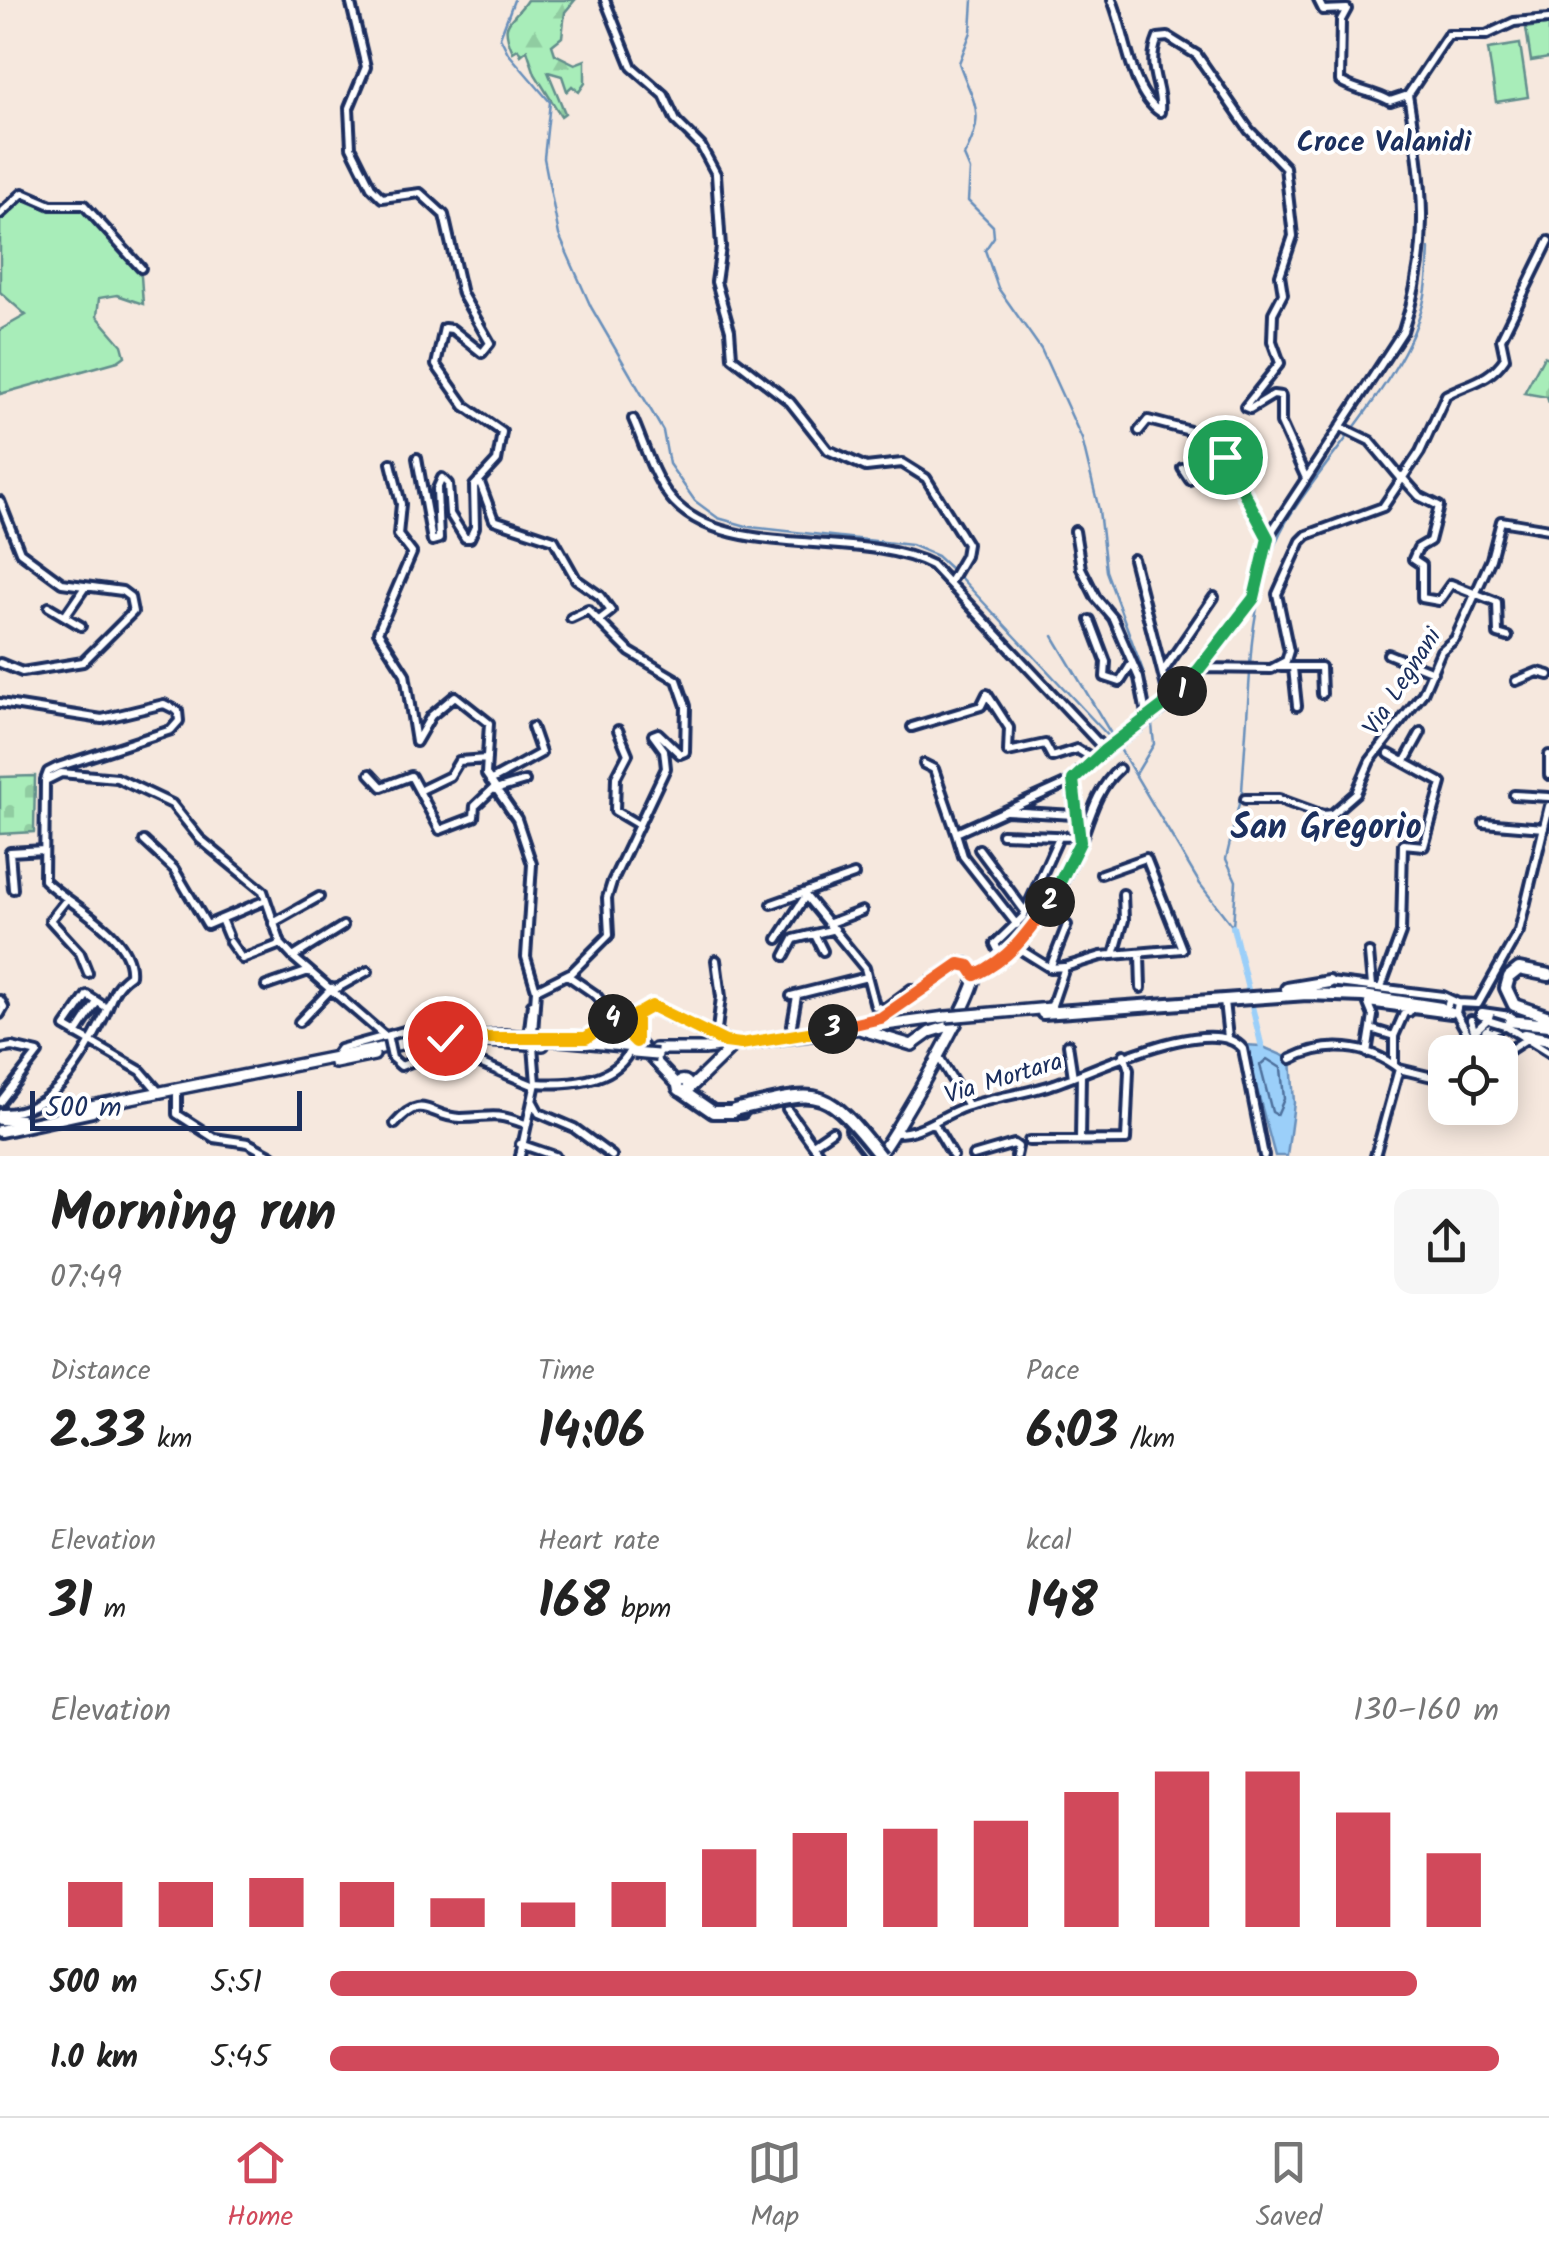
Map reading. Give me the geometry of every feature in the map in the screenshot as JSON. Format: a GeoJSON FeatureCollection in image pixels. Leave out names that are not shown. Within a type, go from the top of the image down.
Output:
{"type":"FeatureCollection","features":[{"type":"Feature","properties":{"kind":"highway"},"geometry":{"type":"LineString","coordinates":[[1549,975],[1519,969],[1509,976],[1506,988],[1514,1004],[1549,1021]]}},
{"type":"Feature","properties":{"kind":"highway"},"geometry":{"type":"LineString","coordinates":[[1331,988],[1368,1003]]}},
{"type":"Feature","properties":{"kind":"highway"},"geometry":{"type":"LineString","coordinates":[[1047,1011],[1331,988],[1464,1013],[1549,1021]]}},
{"type":"Feature","properties":{"kind":"highway"},"geometry":{"type":"LineString","coordinates":[[1282,992],[1361,990],[1464,1013]]}},
{"type":"Feature","properties":{"kind":"highway"},"geometry":{"type":"LineString","coordinates":[[1486,1035],[1502,1022],[1549,1021]]}},
{"type":"Feature","properties":{"kind":"highway"},"geometry":{"type":"LineString","coordinates":[[1527,1036],[1549,1040]]}},
{"type":"Feature","properties":{"kind":"highway"},"geometry":{"type":"LineString","coordinates":[[682,1085],[703,1104],[734,1112],[802,1095],[823,1098],[842,1109],[877,1156]]}},
{"type":"Feature","properties":{"kind":"highway"},"geometry":{"type":"LineString","coordinates":[[0,1122],[92,1109]]}},
{"type":"Feature","properties":{"kind":"highway"},"geometry":{"type":"LineString","coordinates":[[0,1122],[92,1109]]}},
{"type":"Feature","properties":{"kind":"main road"},"geometry":{"type":"LineString","coordinates":[[92,1109],[406,1042],[463,1036],[531,1038],[656,1052],[728,1051],[860,1027],[959,964],[969,966],[975,975],[941,1027],[912,1045]]}},
{"type":"Feature","properties":{"kind":"main road"},"geometry":{"type":"LineString","coordinates":[[908,1000],[907,1014],[941,1027]]}},
{"type":"Feature","properties":{"kind":"main road"},"geometry":{"type":"LineString","coordinates":[[633,1049],[636,1015],[652,1006],[741,1044]]}},
{"type":"Feature","properties":{"kind":"main road"},"geometry":{"type":"LineString","coordinates":[[605,1007],[609,1020],[633,1049],[682,1085],[728,1051]]}},
{"type":"Feature","properties":{"kind":"main road"},"geometry":{"type":"LineString","coordinates":[[912,1045],[904,1038],[904,1029],[941,1027],[981,1016],[1047,1011]]}},
{"type":"Feature","properties":{"kind":"main road"},"geometry":{"type":"LineString","coordinates":[[545,1040],[586,1038],[609,1020]]}},
{"type":"Feature","properties":{"kind":"main road"},"geometry":{"type":"LineString","coordinates":[[656,1052],[860,1027],[941,1027]]}},
{"type":"Feature","properties":{"kind":"main road"},"geometry":{"type":"LineString","coordinates":[[860,1027],[912,1045]]}},
{"type":"Feature","properties":{"kind":"main road"},"geometry":{"type":"LineString","coordinates":[[877,1156],[938,1056],[941,1027]]}},
{"type":"Feature","properties":{"kind":"main road"},"geometry":{"type":"LineString","coordinates":[[92,1109],[450,1042],[633,1049]]}},
{"type":"Feature","properties":{"kind":"street"},"geometry":{"type":"LineString","coordinates":[[350,0],[366,66],[349,108],[354,156],[382,198],[420,193],[444,215],[462,294],[490,343],[487,352],[482,353],[452,329],[444,328],[436,365],[465,406],[502,432],[496,462],[472,492],[475,527],[467,538],[450,514],[447,480],[440,480],[439,539],[434,543],[416,458]]}},
{"type":"Feature","properties":{"kind":"street"},"geometry":{"type":"LineString","coordinates":[[604,0],[632,66],[664,95],[676,122],[701,146],[716,174],[721,247],[716,282],[730,330],[732,358],[790,402],[828,450],[866,467],[902,463],[926,478],[967,544],[966,556],[951,580]]}},
{"type":"Feature","properties":{"kind":"street"},"geometry":{"type":"LineString","coordinates":[[1112,0],[1142,91],[1157,111],[1162,106],[1152,62],[1156,41],[1163,36],[1197,55],[1249,130],[1286,167],[1292,236],[1280,275],[1283,294],[1274,306],[1272,328],[1280,363],[1245,407],[1250,409],[1273,394],[1281,396],[1281,423],[1306,477]]}},
{"type":"Feature","properties":{"kind":"street"},"geometry":{"type":"LineString","coordinates":[[1318,0],[1323,10],[1346,9],[1341,20],[1340,81],[1360,93],[1376,91],[1390,101],[1408,95],[1448,35],[1486,35],[1514,22],[1549,19]]}},
{"type":"Feature","properties":{"kind":"street"},"geometry":{"type":"LineString","coordinates":[[956,833],[1073,780],[1094,758],[1170,703],[1202,668],[1235,616],[1254,598],[1268,538],[1392,353],[1413,300],[1425,214],[1408,95]]}},
{"type":"Feature","properties":{"kind":"street"},"geometry":{"type":"LineString","coordinates":[[0,214],[23,193],[63,207],[84,205],[142,268]]}},
{"type":"Feature","properties":{"kind":"street"},"geometry":{"type":"LineString","coordinates":[[1280,667],[1289,651],[1277,594],[1301,542],[1307,535],[1383,506],[1420,452],[1446,395],[1485,380],[1506,358],[1501,339],[1549,241]]}},
{"type":"Feature","properties":{"kind":"street"},"geometry":{"type":"LineString","coordinates":[[633,419],[668,495],[695,516],[741,534],[900,550],[932,565],[951,580],[1106,749]]}},
{"type":"Feature","properties":{"kind":"street"},"geometry":{"type":"LineString","coordinates":[[1139,431],[1148,420],[1190,431],[1216,445],[1268,538]]}},
{"type":"Feature","properties":{"kind":"street"},"geometry":{"type":"LineString","coordinates":[[1342,428],[1358,434],[1419,496],[1439,506],[1430,541],[1418,548],[1413,559],[1422,565],[1422,598],[1439,602],[1451,584],[1476,592],[1497,602],[1498,634],[1508,637]]}},
{"type":"Feature","properties":{"kind":"street"},"geometry":{"type":"LineString","coordinates":[[1182,468],[1190,480],[1225,457]]}},
{"type":"Feature","properties":{"kind":"street"},"geometry":{"type":"LineString","coordinates":[[391,462],[402,504],[398,535],[412,553],[378,632],[405,674],[416,742],[432,716],[459,697],[488,723],[487,758],[493,786],[517,819],[532,864],[526,957],[536,990],[531,1038],[536,1084],[524,1124],[520,1156]]}},
{"type":"Feature","properties":{"kind":"street"},"geometry":{"type":"LineString","coordinates":[[479,480],[494,520],[554,540],[576,579],[606,601],[612,609],[598,620]]}},
{"type":"Feature","properties":{"kind":"street"},"geometry":{"type":"LineString","coordinates":[[0,501],[20,552],[62,583],[122,590],[133,604],[131,617],[106,637],[90,658],[22,672],[0,663]]}},
{"type":"Feature","properties":{"kind":"street","name":"Via Legnani"},"geometry":{"type":"LineString","coordinates":[[1245,799],[1280,799],[1313,814],[1332,814],[1356,793],[1370,761],[1406,720],[1441,650],[1455,639],[1502,520],[1549,529]]}},
{"type":"Feature","properties":{"kind":"street"},"geometry":{"type":"LineString","coordinates":[[1075,531],[1081,568],[1096,598],[1114,618],[1151,716]]}},
{"type":"Feature","properties":{"kind":"street"},"geometry":{"type":"LineString","coordinates":[[1132,559],[1170,703]]}},
{"type":"Feature","properties":{"kind":"street"},"geometry":{"type":"LineString","coordinates":[[65,616],[85,587]]}},
{"type":"Feature","properties":{"kind":"street"},"geometry":{"type":"LineString","coordinates":[[1164,671],[1214,597]]}},
{"type":"Feature","properties":{"kind":"street"},"geometry":{"type":"LineString","coordinates":[[50,607],[81,626]]}},
{"type":"Feature","properties":{"kind":"street"},"geometry":{"type":"LineString","coordinates":[[536,990],[567,975],[608,934],[607,898],[666,768],[664,750],[653,735],[658,733],[683,754],[686,706],[674,676],[630,652],[586,609],[571,618]]}},
{"type":"Feature","properties":{"kind":"street"},"geometry":{"type":"LineString","coordinates":[[1090,620],[1106,662],[1105,677],[1120,682],[1132,663]]}},
{"type":"Feature","properties":{"kind":"street"},"geometry":{"type":"LineString","coordinates":[[1388,654],[1433,672]]}},
{"type":"Feature","properties":{"kind":"street"},"geometry":{"type":"LineString","coordinates":[[1202,668],[1321,667],[1322,694]]}},
{"type":"Feature","properties":{"kind":"street"},"geometry":{"type":"LineString","coordinates":[[1293,668],[1297,706]]}},
{"type":"Feature","properties":{"kind":"street"},"geometry":{"type":"LineString","coordinates":[[1516,681],[1538,672],[1549,675]]}},
{"type":"Feature","properties":{"kind":"street"},"geometry":{"type":"LineString","coordinates":[[912,727],[981,706],[987,694],[1008,728],[1008,752],[1045,744],[1052,757],[1077,749],[1094,758]]}},
{"type":"Feature","properties":{"kind":"street"},"geometry":{"type":"LineString","coordinates":[[0,703],[102,718],[164,704],[178,711],[179,722],[172,730],[48,772],[44,880],[112,934],[131,965],[130,976],[112,990],[107,1008],[88,1042],[52,1096],[12,1112],[0,1122]]}},
{"type":"Feature","properties":{"kind":"street"},"geometry":{"type":"LineString","coordinates":[[370,774],[382,786],[411,776],[440,830],[474,816],[475,806],[493,786],[542,752],[532,726]]}},
{"type":"Feature","properties":{"kind":"street"},"geometry":{"type":"LineString","coordinates":[[618,730],[628,754],[616,777],[614,811],[638,824]]}},
{"type":"Feature","properties":{"kind":"street"},"geometry":{"type":"LineString","coordinates":[[1405,762],[1421,732]]}},
{"type":"Feature","properties":{"kind":"street"},"geometry":{"type":"LineString","coordinates":[[1376,986],[1401,934],[1403,844],[1424,846],[1442,783],[1389,754]]}},
{"type":"Feature","properties":{"kind":"street"},"geometry":{"type":"LineString","coordinates":[[1549,755],[1549,776]]}},
{"type":"Feature","properties":{"kind":"street"},"geometry":{"type":"LineString","coordinates":[[419,792],[450,776],[459,760],[487,758]]}},
{"type":"Feature","properties":{"kind":"street"},"geometry":{"type":"LineString","coordinates":[[924,764],[934,770],[963,856],[1017,925]]}},
{"type":"Feature","properties":{"kind":"street"},"geometry":{"type":"LineString","coordinates":[[975,975],[1018,948],[1060,888],[1101,788],[1119,769]]}},
{"type":"Feature","properties":{"kind":"street"},"geometry":{"type":"LineString","coordinates":[[45,781],[61,772],[117,778],[172,804],[200,840],[256,882],[281,944],[387,1037],[392,1058],[400,1066],[451,1051],[536,1084],[578,1083],[622,1063],[633,1049]]}},
{"type":"Feature","properties":{"kind":"street"},"geometry":{"type":"LineString","coordinates":[[1073,780],[1074,815],[1080,839]]}},
{"type":"Feature","properties":{"kind":"street"},"geometry":{"type":"LineString","coordinates":[[493,786],[524,781]]}},
{"type":"Feature","properties":{"kind":"street"},"geometry":{"type":"LineString","coordinates":[[1514,794],[1549,797]]}},
{"type":"Feature","properties":{"kind":"street"},"geometry":{"type":"LineString","coordinates":[[1464,1013],[1478,1004],[1519,931],[1549,806]]}},
{"type":"Feature","properties":{"kind":"street"},"geometry":{"type":"LineString","coordinates":[[1006,811],[1074,815]]}},
{"type":"Feature","properties":{"kind":"street"},"geometry":{"type":"LineString","coordinates":[[1484,823],[1544,828]]}},
{"type":"Feature","properties":{"kind":"street"},"geometry":{"type":"LineString","coordinates":[[1002,834],[1080,839]]}},
{"type":"Feature","properties":{"kind":"street"},"geometry":{"type":"LineString","coordinates":[[1003,960],[995,944],[1017,925],[1058,837]]}},
{"type":"Feature","properties":{"kind":"street"},"geometry":{"type":"LineString","coordinates":[[144,841],[174,869],[206,925],[266,900]]}},
{"type":"Feature","properties":{"kind":"street"},"geometry":{"type":"LineString","coordinates":[[979,849],[1025,911]]}},
{"type":"Feature","properties":{"kind":"street"},"geometry":{"type":"LineString","coordinates":[[13,889],[10,852],[44,850]]}},
{"type":"Feature","properties":{"kind":"street"},"geometry":{"type":"LineString","coordinates":[[1018,948],[1050,968],[1114,955],[1178,951],[1182,944],[1148,862],[1142,858],[1102,874]]}},
{"type":"Feature","properties":{"kind":"street"},"geometry":{"type":"LineString","coordinates":[[772,904],[854,876]]}},
{"type":"Feature","properties":{"kind":"street"},"geometry":{"type":"LineString","coordinates":[[1114,955],[1124,920],[1123,894]]}},
{"type":"Feature","properties":{"kind":"street"},"geometry":{"type":"LineString","coordinates":[[804,895],[832,926],[867,977],[872,1002],[880,1008],[911,989],[920,991]]}},
{"type":"Feature","properties":{"kind":"street"},"geometry":{"type":"LineString","coordinates":[[778,939],[804,895]]}},
{"type":"Feature","properties":{"kind":"street"},"geometry":{"type":"LineString","coordinates":[[273,923],[320,897]]}},
{"type":"Feature","properties":{"kind":"street"},"geometry":{"type":"LineString","coordinates":[[66,900],[50,920],[80,953],[88,973]]}},
{"type":"Feature","properties":{"kind":"street"},"geometry":{"type":"LineString","coordinates":[[785,956],[794,939],[815,935],[862,911]]}},
{"type":"Feature","properties":{"kind":"street"},"geometry":{"type":"LineString","coordinates":[[221,920],[242,959],[281,944]]}},
{"type":"Feature","properties":{"kind":"street"},"geometry":{"type":"LineString","coordinates":[[293,957],[343,926]]}},
{"type":"Feature","properties":{"kind":"street"},"geometry":{"type":"LineString","coordinates":[[1050,968],[1067,926]]}},
{"type":"Feature","properties":{"kind":"street"},"geometry":{"type":"LineString","coordinates":[[815,935],[823,951]]}},
{"type":"Feature","properties":{"kind":"street"},"geometry":{"type":"LineString","coordinates":[[1369,953],[1376,986]]}},
{"type":"Feature","properties":{"kind":"street"},"geometry":{"type":"LineString","coordinates":[[1140,954],[1140,988]]}},
{"type":"Feature","properties":{"kind":"street"},"geometry":{"type":"LineString","coordinates":[[715,1035],[722,997],[716,960]]}},
{"type":"Feature","properties":{"kind":"street"},"geometry":{"type":"LineString","coordinates":[[1047,1011],[1065,967]]}},
{"type":"Feature","properties":{"kind":"street"},"geometry":{"type":"LineString","coordinates":[[266,986],[310,971]]}},
{"type":"Feature","properties":{"kind":"street"},"geometry":{"type":"LineString","coordinates":[[298,1022],[333,989],[368,971]]}},
{"type":"Feature","properties":{"kind":"street"},"geometry":{"type":"LineString","coordinates":[[567,975],[596,995],[605,1007]]}},
{"type":"Feature","properties":{"kind":"street"},"geometry":{"type":"LineString","coordinates":[[790,1036],[794,996],[867,977]]}},
{"type":"Feature","properties":{"kind":"street"},"geometry":{"type":"LineString","coordinates":[[1331,988],[1376,986],[1443,996],[1464,1013],[1476,1035]]}},
{"type":"Feature","properties":{"kind":"street"},"geometry":{"type":"LineString","coordinates":[[107,1008],[87,994],[65,1026],[140,1072],[159,1092]]}},
{"type":"Feature","properties":{"kind":"street"},"geometry":{"type":"LineString","coordinates":[[1228,999],[1228,1038],[1243,1049],[1264,1156]]}},
{"type":"Feature","properties":{"kind":"street"},"geometry":{"type":"LineString","coordinates":[[0,1014],[1,1000]]}},
{"type":"Feature","properties":{"kind":"street"},"geometry":{"type":"LineString","coordinates":[[76,1034],[98,1002]]}},
{"type":"Feature","properties":{"kind":"street"},"geometry":{"type":"LineString","coordinates":[[1367,1053],[1373,1016],[1368,1003],[1464,1013],[1506,1025],[1549,1052]]}},
{"type":"Feature","properties":{"kind":"street"},"geometry":{"type":"LineString","coordinates":[[1373,1016],[1382,1005]]}},
{"type":"Feature","properties":{"kind":"street"},"geometry":{"type":"LineString","coordinates":[[1375,1156],[1397,1067],[1394,1036],[1404,1012],[1420,1014]]}},
{"type":"Feature","properties":{"kind":"street"},"geometry":{"type":"LineString","coordinates":[[1464,1013],[1474,1030]]}},
{"type":"Feature","properties":{"kind":"street"},"geometry":{"type":"LineString","coordinates":[[1464,1013],[1475,1035]]}},
{"type":"Feature","properties":{"kind":"street"},"geometry":{"type":"LineString","coordinates":[[1506,1025],[1513,1035]]}},
{"type":"Feature","properties":{"kind":"street"},"geometry":{"type":"LineString","coordinates":[[335,1057],[340,1049],[415,1028],[406,1042]]}},
{"type":"Feature","properties":{"kind":"street"},"geometry":{"type":"LineString","coordinates":[[1371,1030],[1394,1036]]}},
{"type":"Feature","properties":{"kind":"street","name":"Via Mortara"},"geometry":{"type":"LineString","coordinates":[[894,1133],[916,1131],[968,1106],[1077,1075],[1124,1054],[1218,1036],[1228,1038]]}},
{"type":"Feature","properties":{"kind":"street"},"geometry":{"type":"LineString","coordinates":[[1518,1043],[1527,1036]]}},
{"type":"Feature","properties":{"kind":"street"},"geometry":{"type":"LineString","coordinates":[[1068,1044],[1077,1075],[1080,1140]]}},
{"type":"Feature","properties":{"kind":"street"},"geometry":{"type":"LineString","coordinates":[[0,1049],[12,1046],[38,1053],[0,1102]]}},
{"type":"Feature","properties":{"kind":"street"},"geometry":{"type":"LineString","coordinates":[[1291,1058],[1318,1046],[1367,1053],[1428,1075]]}},
{"type":"Feature","properties":{"kind":"street"},"geometry":{"type":"LineString","coordinates":[[1028,1141],[1126,1140],[1129,1070],[1124,1054]]}},
{"type":"Feature","properties":{"kind":"street"},"geometry":{"type":"LineString","coordinates":[[938,1056],[968,1106]]}},
{"type":"Feature","properties":{"kind":"street"},"geometry":{"type":"LineString","coordinates":[[177,1095],[176,1114],[214,1138],[248,1143],[272,1156]]}},
{"type":"Feature","properties":{"kind":"street"},"geometry":{"type":"LineString","coordinates":[[533,1101],[539,1113],[570,1126],[612,1156]]}},
{"type":"Feature","properties":{"kind":"street"},"geometry":{"type":"LineString","coordinates":[[394,1124],[412,1109],[422,1107],[453,1118],[494,1113],[524,1124]]}},
{"type":"Feature","properties":{"kind":"street"},"geometry":{"type":"LineString","coordinates":[[787,1109],[822,1156]]}},
{"type":"Feature","properties":{"kind":"street"},"geometry":{"type":"LineString","coordinates":[[933,1122],[952,1156]]}},
{"type":"Feature","properties":{"kind":"street"},"geometry":{"type":"LineString","coordinates":[[812,1144],[832,1131]]}},
{"type":"Feature","properties":{"kind":"street"},"geometry":{"type":"LineString","coordinates":[[520,1144],[555,1156]]}},
{"type":"Feature","properties":{"kind":"street"},"geometry":{"type":"LineString","coordinates":[[973,1156],[1014,1144],[1016,1156]]}},
{"type":"Feature","properties":{"kind":"green space"},"geometry":{"type":"Polygon","coordinates":[[[527,0],[575,0],[565,12],[562,37],[552,45],[555,54],[575,64],[585,60],[585,83],[579,92],[572,86],[567,91],[562,76],[548,72],[565,113],[561,116],[535,74],[527,50],[521,55],[518,49],[513,52],[509,41],[509,22],[527,0]]]}},
{"type":"Feature","properties":{"kind":"green space"},"geometry":{"type":"Polygon","coordinates":[[[1549,24],[1549,58],[1531,61],[1526,28],[1549,24]]]}},
{"type":"Feature","properties":{"kind":"green space"},"geometry":{"type":"Polygon","coordinates":[[[1520,44],[1528,97],[1496,102],[1488,49],[1520,44]]]}},
{"type":"Feature","properties":{"kind":"green space"},"geometry":{"type":"Polygon","coordinates":[[[19,196],[50,207],[82,207],[141,276],[143,304],[117,295],[99,298],[97,316],[122,345],[125,356],[118,361],[0,394],[0,330],[26,315],[0,292],[0,217],[19,196]]]}},
{"type":"Feature","properties":{"kind":"green space"},"geometry":{"type":"Polygon","coordinates":[[[1544,356],[1549,359],[1549,403],[1547,397],[1524,393],[1544,356]]]}},
{"type":"Feature","properties":{"kind":"green space"},"geometry":{"type":"Polygon","coordinates":[[[35,776],[34,832],[0,834],[0,777],[35,776]]]}},
{"type":"Feature","properties":{"kind":"water"},"geometry":{"type":"Polygon","coordinates":[[[1245,1045],[1261,1046],[1291,1059],[1294,1103],[1287,1156],[1275,1156],[1245,1045]]]}},
{"type":"Feature","properties":{"kind":"waterway"},"geometry":{"type":"LineString","coordinates":[[514,0],[500,37],[508,53],[550,102],[544,158],[559,235],[591,307],[663,431],[669,464],[695,501],[718,518],[750,527],[911,545],[937,556],[952,570]]}},
{"type":"Feature","properties":{"kind":"waterway"},"geometry":{"type":"LineString","coordinates":[[973,0],[971,32],[959,63],[976,109],[975,129],[964,156],[970,170],[968,201],[993,226],[994,237],[985,250],[998,288],[1041,349],[1082,439],[1099,510],[1106,571],[1143,671],[1150,706],[1154,744],[1136,774]]}},
{"type":"Feature","properties":{"kind":"waterway"},"geometry":{"type":"LineString","coordinates":[[1250,665],[1257,608],[1272,551],[1289,517],[1404,352],[1425,295],[1429,249]]}},
{"type":"Feature","properties":{"kind":"waterway"},"geometry":{"type":"LineString","coordinates":[[958,575],[1113,741]]}},
{"type":"Feature","properties":{"kind":"waterway"},"geometry":{"type":"LineString","coordinates":[[1053,636],[1200,884],[1233,927]]}},
{"type":"Feature","properties":{"kind":"waterway"},"geometry":{"type":"LineString","coordinates":[[1233,927],[1236,881],[1226,859],[1242,791],[1250,673]]}},
{"type":"Feature","properties":{"kind":"waterway"},"geometry":{"type":"LineString","coordinates":[[1233,927],[1263,1052]]}},
{"type":"Feature","properties":{"kind":"tunnel"},"geometry":{"type":"LineString","coordinates":[[1447,1009],[1482,1014]]}},
{"type":"Feature","properties":{"kind":"district","name":"Croce Valanidi"},"geometry":{"type":"Point","coordinates":[1384,141]}},
{"type":"Feature","properties":{"kind":"district","name":"San Gregorio"},"geometry":{"type":"Point","coordinates":[1326,826]}},
{"type":"Feature","properties":{"kind":"route"},"geometry":{"type":"LineString","coordinates":[[445,1038],[586,1038],[603,1022],[614,1018],[636,1042],[636,1015],[652,1006],[710,1036],[741,1044],[875,1021],[959,964],[966,964],[975,975],[1010,956],[1060,888],[1080,842],[1073,780],[1105,750],[1176,699],[1202,668],[1235,616],[1254,598],[1268,538],[1225,457]]}}]}
